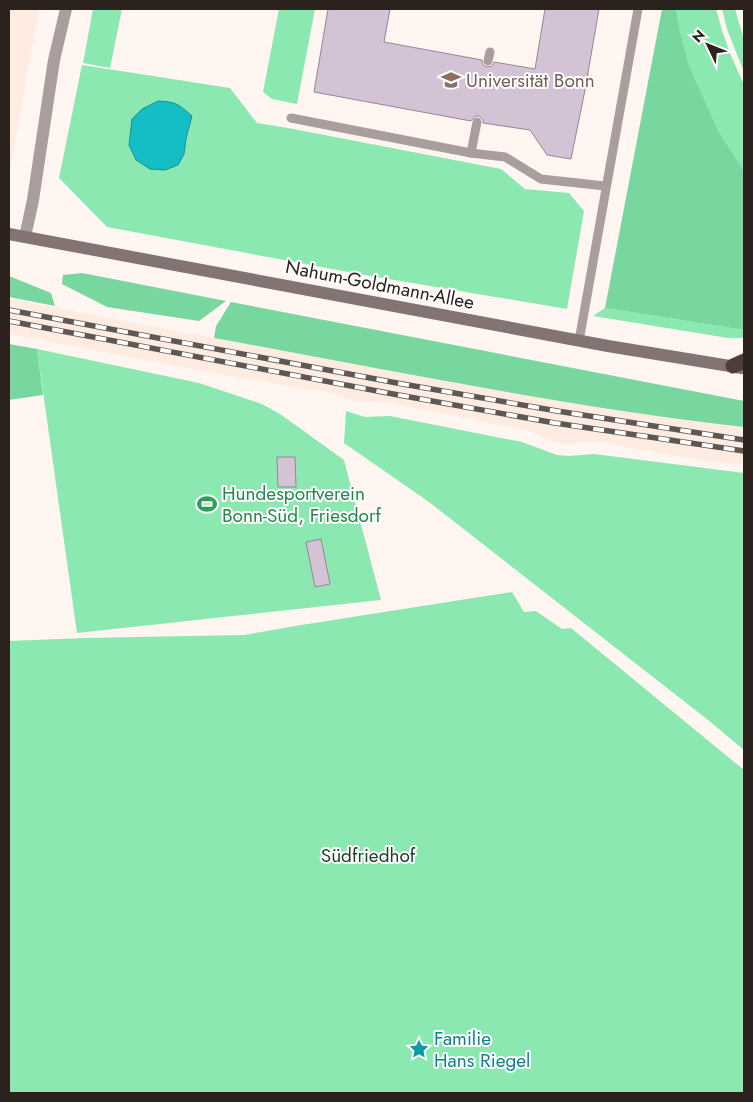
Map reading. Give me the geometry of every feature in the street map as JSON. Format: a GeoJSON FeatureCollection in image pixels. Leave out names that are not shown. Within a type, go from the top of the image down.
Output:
{"type":"FeatureCollection","features":[{"type":"Feature","properties":{"kind":"main road","name":"Nahum-Goldmann-Allee"},"geometry":{"type":"LineString","coordinates":[[9,234],[578,341],[740,365]]}},
{"type":"Feature","properties":{"kind":"street"},"geometry":{"type":"LineString","coordinates":[[25,237],[33,200],[54,60],[66,9]]}},
{"type":"Feature","properties":{"kind":"lane"},"geometry":{"type":"LineString","coordinates":[[578,341],[638,9]]}},
{"type":"Feature","properties":{"kind":"lane"},"geometry":{"type":"LineString","coordinates":[[291,118],[471,153],[505,157],[541,179],[605,186]]}},
{"type":"Feature","properties":{"kind":"lane"},"geometry":{"type":"LineString","coordinates":[[471,153],[477,122]]}},
{"type":"Feature","properties":{"kind":"shaded area"},"geometry":{"type":"Polygon","coordinates":[[[9,9],[39,9],[9,175],[9,9]]]}},
{"type":"Feature","properties":{"kind":"shaded area"},"geometry":{"type":"Polygon","coordinates":[[[9,299],[214,338],[608,408],[744,426],[744,465],[705,461],[593,441],[564,444],[530,431],[389,403],[354,401],[336,394],[9,334],[9,299]]]}},
{"type":"Feature","properties":{"kind":"green space"},"geometry":{"type":"Polygon","coordinates":[[[93,9],[122,9],[110,68],[83,63],[93,9]]]}},
{"type":"Feature","properties":{"kind":"green space"},"geometry":{"type":"Polygon","coordinates":[[[279,9],[315,9],[297,104],[272,99],[263,92],[279,9]]]}},
{"type":"Feature","properties":{"kind":"green space"},"geometry":{"type":"Polygon","coordinates":[[[662,9],[676,9],[689,65],[719,132],[744,171],[744,330],[605,308],[662,9]]]}},
{"type":"Feature","properties":{"kind":"green space"},"geometry":{"type":"Polygon","coordinates":[[[676,9],[716,9],[730,53],[744,85],[744,171],[719,132],[689,65],[676,9]]]}},
{"type":"Feature","properties":{"kind":"green space"},"geometry":{"type":"Polygon","coordinates":[[[722,9],[735,9],[744,40],[744,72],[727,29],[722,9]]]}},
{"type":"Feature","properties":{"kind":"green space"},"geometry":{"type":"Polygon","coordinates":[[[82,65],[230,88],[257,123],[501,169],[525,189],[569,193],[584,211],[567,309],[359,274],[107,227],[59,178],[82,65]],[[158,101],[184,154],[189,130],[158,101]]]}},
{"type":"Feature","properties":{"kind":"green space"},"geometry":{"type":"Polygon","coordinates":[[[82,273],[226,301],[199,321],[107,307],[62,284],[63,275],[82,273]]]}},
{"type":"Feature","properties":{"kind":"green space"},"geometry":{"type":"Polygon","coordinates":[[[9,276],[51,293],[55,306],[9,297],[9,276]]]}},
{"type":"Feature","properties":{"kind":"green space"},"geometry":{"type":"Polygon","coordinates":[[[231,302],[744,401],[744,427],[678,419],[545,398],[214,338],[216,326],[231,302]]]}},
{"type":"Feature","properties":{"kind":"green space"},"geometry":{"type":"Polygon","coordinates":[[[605,308],[744,330],[744,338],[728,338],[593,316],[605,308]]]}},
{"type":"Feature","properties":{"kind":"green space"},"geometry":{"type":"Polygon","coordinates":[[[9,344],[37,349],[43,395],[9,400],[9,344]]]}},
{"type":"Feature","properties":{"kind":"green space","name":"Hundesportverein Bonn-Süd, Friesdorf"},"geometry":{"type":"Polygon","coordinates":[[[37,349],[199,383],[262,404],[280,414],[344,460],[381,600],[77,633],[37,349]]]}},
{"type":"Feature","properties":{"kind":"green space"},"geometry":{"type":"Polygon","coordinates":[[[346,411],[365,417],[390,416],[522,442],[557,455],[594,454],[744,473],[744,750],[429,502],[344,443],[346,411]]]}},
{"type":"Feature","properties":{"kind":"green space","name":"Südfriedhof"},"geometry":{"type":"Polygon","coordinates":[[[512,592],[524,612],[536,611],[562,629],[571,628],[744,770],[744,1093],[9,1093],[9,641],[244,635],[512,592]]]}},
{"type":"Feature","properties":{"kind":"water"},"geometry":{"type":"Polygon","coordinates":[[[158,101],[177,104],[192,116],[184,154],[178,165],[165,170],[150,169],[136,160],[129,145],[132,119],[142,109],[158,101]]]}},
{"type":"Feature","properties":{"kind":"building","name":"Universität Bonn"},"geometry":{"type":"Polygon","coordinates":[[[328,9],[390,9],[384,42],[482,60],[483,65],[487,67],[492,66],[494,62],[535,69],[545,9],[599,9],[571,159],[547,155],[530,130],[483,123],[479,116],[475,116],[471,121],[314,92],[328,9]]]}},
{"type":"Feature","properties":{"kind":"building"},"geometry":{"type":"Polygon","coordinates":[[[277,457],[295,457],[296,487],[278,487],[277,457]]]}},
{"type":"Feature","properties":{"kind":"building"},"geometry":{"type":"Polygon","coordinates":[[[321,539],[330,584],[315,587],[306,542],[321,539]]]}},
{"type":"Feature","properties":{"kind":"railway"},"geometry":{"type":"LineString","coordinates":[[9,310],[397,383],[557,411],[744,440]]}},
{"type":"Feature","properties":{"kind":"railway"},"geometry":{"type":"LineString","coordinates":[[9,321],[555,423],[744,451]]}},
{"type":"Feature","properties":{"kind":"place","name":"Universität Bonn"},"geometry":{"type":"Point","coordinates":[451,80]}},
{"type":"Feature","properties":{"kind":"place","name":"Hundesportverein Bonn-Süd, Friesdorf"},"geometry":{"type":"Point","coordinates":[207,504]}},
{"type":"Feature","properties":{"kind":"place","name":"Familie Hans Riegel"},"geometry":{"type":"Point","coordinates":[419,1049]}}]}
